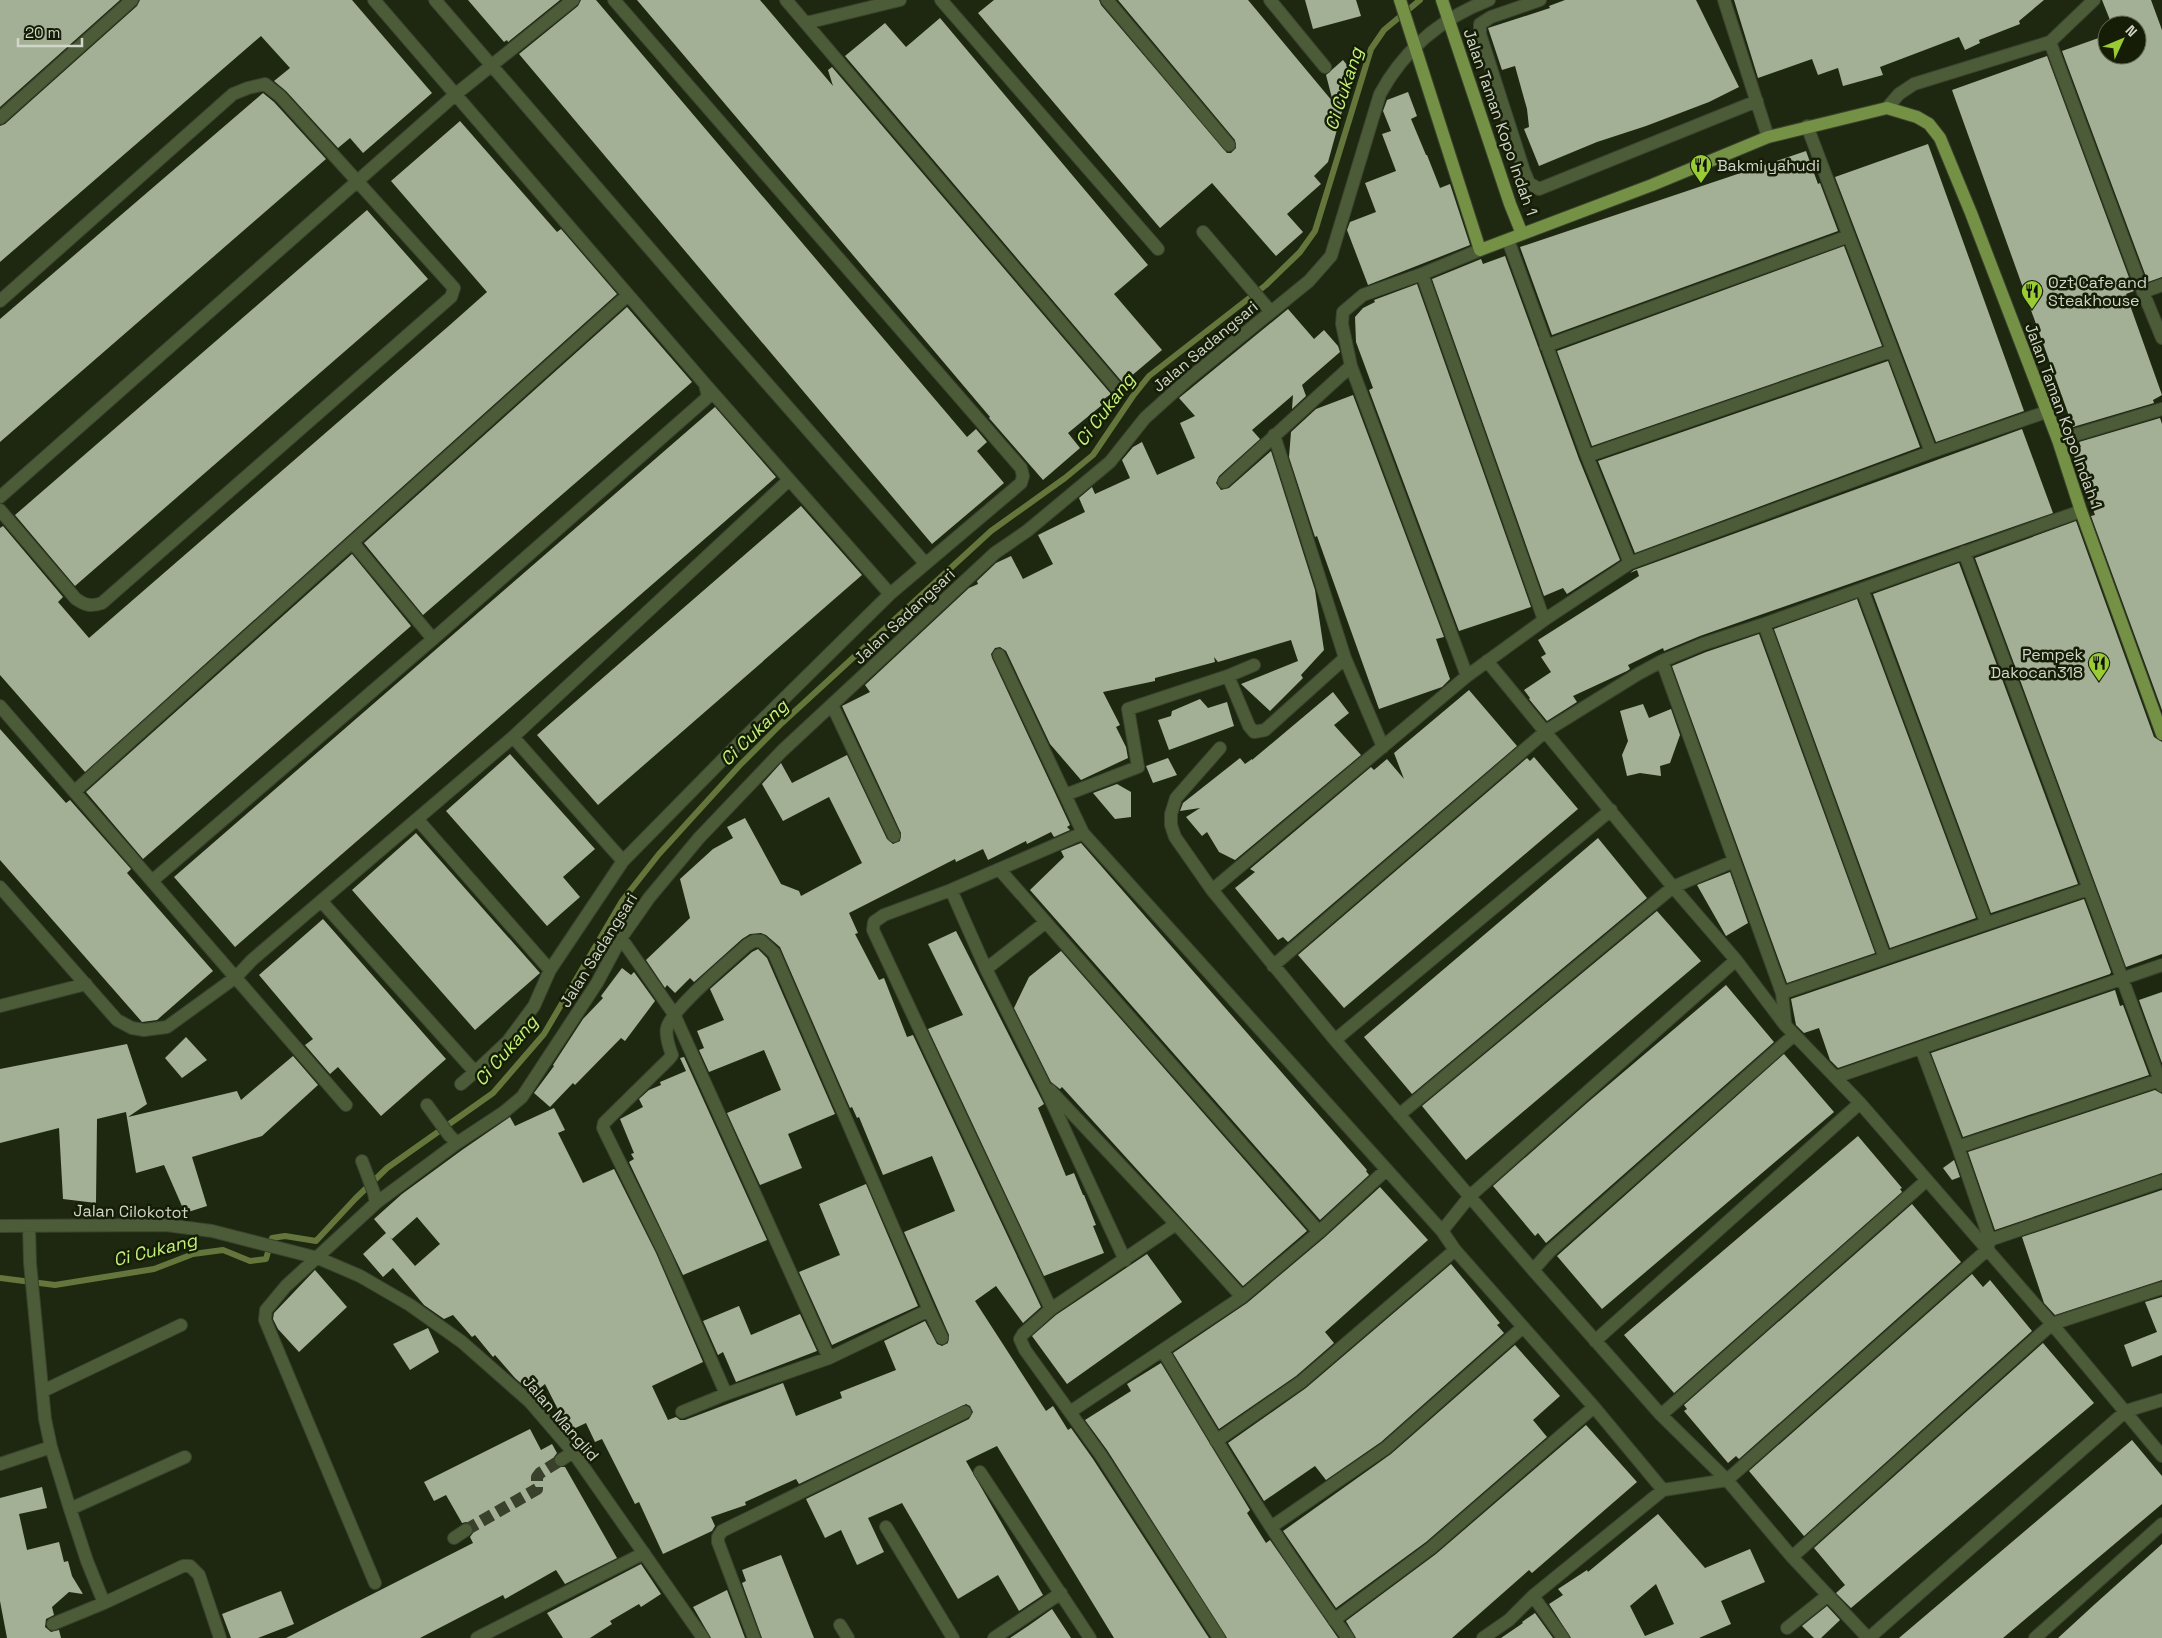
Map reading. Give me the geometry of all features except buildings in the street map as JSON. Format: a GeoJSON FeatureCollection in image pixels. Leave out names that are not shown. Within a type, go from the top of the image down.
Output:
{"type":"FeatureCollection","features":[{"type":"Feature","properties":{"kind":"main road"},"geometry":{"type":"LineString","coordinates":[[1400,0],[1416,45],[1480,250]]}},
{"type":"Feature","properties":{"kind":"main road","name":"Jalan Taman Kopo Indah 1"},"geometry":{"type":"LineString","coordinates":[[1443,2],[1510,204],[1522,234]]}},
{"type":"Feature","properties":{"kind":"main road","name":"Jalan Taman Kopo Indah 1"},"geometry":{"type":"LineString","coordinates":[[1480,250],[1652,186],[1768,137],[1887,108],[1918,117],[1929,124],[1940,138],[1971,213],[2058,440],[2081,511],[2162,734]]}},
{"type":"Feature","properties":{"kind":"street"},"geometry":{"type":"LineString","coordinates":[[0,118],[132,0]]}},
{"type":"Feature","properties":{"kind":"street"},"geometry":{"type":"LineString","coordinates":[[374,0],[704,384],[890,594]]}},
{"type":"Feature","properties":{"kind":"street"},"geometry":{"type":"LineString","coordinates":[[435,0],[707,315],[925,563]]}},
{"type":"Feature","properties":{"kind":"street"},"geometry":{"type":"LineString","coordinates":[[0,497],[456,94],[573,0]]}},
{"type":"Feature","properties":{"kind":"street"},"geometry":{"type":"LineString","coordinates":[[461,1084],[508,1041],[534,1006],[550,970],[623,861],[890,594],[1021,484],[1023,476],[1021,468],[614,0]]}},
{"type":"Feature","properties":{"kind":"street"},"geometry":{"type":"LineString","coordinates":[[786,0],[1120,392]]}},
{"type":"Feature","properties":{"kind":"street"},"geometry":{"type":"LineString","coordinates":[[806,23],[900,0]]}},
{"type":"Feature","properties":{"kind":"street"},"geometry":{"type":"LineString","coordinates":[[941,0],[1158,250]]}},
{"type":"Feature","properties":{"kind":"street"},"geometry":{"type":"LineString","coordinates":[[1108,0],[1230,145]]}},
{"type":"Feature","properties":{"kind":"street"},"geometry":{"type":"LineString","coordinates":[[1270,0],[1325,67]]}},
{"type":"Feature","properties":{"kind":"street","name":"Jalan Sadangsari"},"geometry":{"type":"LineString","coordinates":[[375,1583],[265,1320],[266,1310],[274,1299],[318,1258],[375,1198],[453,1139],[504,1112],[522,1096],[597,983],[621,938],[648,898],[699,838],[782,751],[996,553],[1027,531],[1110,462],[1145,418],[1186,381],[1309,281],[1331,256],[1380,94],[1401,60],[1416,45],[1449,20],[1489,0]]}},
{"type":"Feature","properties":{"kind":"street"},"geometry":{"type":"LineString","coordinates":[[1540,0],[1491,17],[1480,24],[1480,34],[1524,171],[1529,183],[1539,189],[1756,101]]}},
{"type":"Feature","properties":{"kind":"street"},"geometry":{"type":"LineString","coordinates":[[1724,0],[1768,137]]}},
{"type":"Feature","properties":{"kind":"street"},"geometry":{"type":"LineString","coordinates":[[1887,108],[1899,94],[1914,84],[2050,42],[2094,0]]}},
{"type":"Feature","properties":{"kind":"street"},"geometry":{"type":"LineString","coordinates":[[2050,42],[2162,338]]}},
{"type":"Feature","properties":{"kind":"street"},"geometry":{"type":"LineString","coordinates":[[0,301],[233,94],[265,84],[280,96],[452,284],[454,293],[102,603],[93,606],[84,604],[76,599],[0,510]]}},
{"type":"Feature","properties":{"kind":"street"},"geometry":{"type":"LineString","coordinates":[[1808,126],[1891,351],[1931,452]]}},
{"type":"Feature","properties":{"kind":"street"},"geometry":{"type":"LineString","coordinates":[[1203,232],[1271,312]]}},
{"type":"Feature","properties":{"kind":"street"},"geometry":{"type":"LineString","coordinates":[[1546,346],[1849,236]]}},
{"type":"Feature","properties":{"kind":"street"},"geometry":{"type":"LineString","coordinates":[[1508,240],[1586,456],[1630,563]]}},
{"type":"Feature","properties":{"kind":"street"},"geometry":{"type":"LineString","coordinates":[[1466,676],[1351,366],[1342,324],[1343,312],[1363,295],[1422,274],[1480,250]]}},
{"type":"Feature","properties":{"kind":"street"},"geometry":{"type":"LineString","coordinates":[[1422,274],[1544,620]]}},
{"type":"Feature","properties":{"kind":"street"},"geometry":{"type":"LineString","coordinates":[[2143,292],[2162,285]]}},
{"type":"Feature","properties":{"kind":"street"},"geometry":{"type":"LineString","coordinates":[[75,791],[354,543],[628,295]]}},
{"type":"Feature","properties":{"kind":"street"},"geometry":{"type":"LineString","coordinates":[[1586,456],[1891,351]]}},
{"type":"Feature","properties":{"kind":"street"},"geometry":{"type":"LineString","coordinates":[[1224,482],[1351,366]]}},
{"type":"Feature","properties":{"kind":"street"},"geometry":{"type":"LineString","coordinates":[[152,881],[433,639],[708,397],[704,384]]}},
{"type":"Feature","properties":{"kind":"street"},"geometry":{"type":"LineString","coordinates":[[2058,440],[2162,410]]}},
{"type":"Feature","properties":{"kind":"street"},"geometry":{"type":"LineString","coordinates":[[1212,890],[1466,676],[1544,620],[1630,563],[1931,452],[2046,412]]}},
{"type":"Feature","properties":{"kind":"street"},"geometry":{"type":"LineString","coordinates":[[1274,435],[1345,658],[1383,747]]}},
{"type":"Feature","properties":{"kind":"street"},"geometry":{"type":"LineString","coordinates":[[0,887],[117,1020],[132,1028],[144,1030],[166,1027],[236,977],[252,960],[514,737],[789,480]]}},
{"type":"Feature","properties":{"kind":"street"},"geometry":{"type":"LineString","coordinates":[[1273,966],[1546,731],[1662,661],[1703,644],[2081,511]]}},
{"type":"Feature","properties":{"kind":"street"},"geometry":{"type":"LineString","coordinates":[[354,543],[433,639]]}},
{"type":"Feature","properties":{"kind":"street"},"geometry":{"type":"LineString","coordinates":[[1958,1147],[2161,1083],[1964,552]]}},
{"type":"Feature","properties":{"kind":"street"},"geometry":{"type":"LineString","coordinates":[[1862,589],[1986,922]]}},
{"type":"Feature","properties":{"kind":"street"},"geometry":{"type":"LineString","coordinates":[[1764,624],[1885,958]]}},
{"type":"Feature","properties":{"kind":"street"},"geometry":{"type":"LineString","coordinates":[[999,655],[1083,832],[1442,1231],[1455,1250],[1522,1328],[1594,1407],[1663,1490]]}},
{"type":"Feature","properties":{"kind":"street"},"geometry":{"type":"LineString","coordinates":[[1228,676],[1249,726],[1254,732],[1259,733],[1265,730],[1345,658]]}},
{"type":"Feature","properties":{"kind":"street"},"geometry":{"type":"LineString","coordinates":[[1487,661],[1673,887],[1736,960],[1785,1025],[1836,1077],[1927,1180],[1988,1245],[2162,1456]]}},
{"type":"Feature","properties":{"kind":"street"},"geometry":{"type":"LineString","coordinates":[[1662,661],[1782,993],[1785,1025]]}},
{"type":"Feature","properties":{"kind":"street"},"geometry":{"type":"LineString","coordinates":[[1065,795],[1138,767],[1128,709],[1228,676],[1254,665]]}},
{"type":"Feature","properties":{"kind":"street"},"geometry":{"type":"LineString","coordinates":[[832,705],[894,836]]}},
{"type":"Feature","properties":{"kind":"street"},"geometry":{"type":"LineString","coordinates":[[0,706],[346,1105]]}},
{"type":"Feature","properties":{"kind":"street"},"geometry":{"type":"LineString","coordinates":[[514,737],[623,861]]}},
{"type":"Feature","properties":{"kind":"street"},"geometry":{"type":"LineString","coordinates":[[1220,748],[1176,798],[1171,814],[1171,825],[1175,837],[1212,890],[1335,1040],[1532,1270],[1661,1415],[1727,1480],[1792,1557],[1868,1638],[2126,1411],[2162,1400]]}},
{"type":"Feature","properties":{"kind":"street"},"geometry":{"type":"LineString","coordinates":[[1335,1040],[1611,810]]}},
{"type":"Feature","properties":{"kind":"street"},"geometry":{"type":"LineString","coordinates":[[418,820],[550,970]]}},
{"type":"Feature","properties":{"kind":"street"},"geometry":{"type":"LineString","coordinates":[[1051,1309],[873,930],[874,922],[884,915],[950,890],[1083,832]]}},
{"type":"Feature","properties":{"kind":"street"},"geometry":{"type":"LineString","coordinates":[[1399,1115],[1673,887],[1734,862]]}},
{"type":"Feature","properties":{"kind":"street"},"geometry":{"type":"LineString","coordinates":[[999,869],[1319,1232]]}},
{"type":"Feature","properties":{"kind":"street"},"geometry":{"type":"LineString","coordinates":[[1782,993],[1986,922],[2088,889]]}},
{"type":"Feature","properties":{"kind":"street"},"geometry":{"type":"LineString","coordinates":[[950,890],[986,969],[1042,1081],[1125,1260]]}},
{"type":"Feature","properties":{"kind":"street"},"geometry":{"type":"LineString","coordinates":[[322,902],[475,1072]]}},
{"type":"Feature","properties":{"kind":"street"},"geometry":{"type":"LineString","coordinates":[[986,969],[1046,922]]}},
{"type":"Feature","properties":{"kind":"street"},"geometry":{"type":"LineString","coordinates":[[621,938],[674,1014],[829,1358]]}},
{"type":"Feature","properties":{"kind":"street"},"geometry":{"type":"LineString","coordinates":[[726,1394],[663,1250],[603,1128],[604,1123],[670,1059],[672,1055],[666,1028],[674,1014],[747,945],[754,941],[761,941],[774,954],[942,1338]]}},
{"type":"Feature","properties":{"kind":"street"},"geometry":{"type":"LineString","coordinates":[[1442,1231],[1470,1196],[1736,960]]}},
{"type":"Feature","properties":{"kind":"street"},"geometry":{"type":"LineString","coordinates":[[1836,1077],[2162,965]]}},
{"type":"Feature","properties":{"kind":"street"},"geometry":{"type":"LineString","coordinates":[[0,1006],[86,984]]}},
{"type":"Feature","properties":{"kind":"street"},"geometry":{"type":"LineString","coordinates":[[1532,1270],[1550,1251],[1794,1035]]}},
{"type":"Feature","properties":{"kind":"street"},"geometry":{"type":"LineString","coordinates":[[1921,1048],[1958,1147],[1988,1245]]}},
{"type":"Feature","properties":{"kind":"street"},"geometry":{"type":"LineString","coordinates":[[1042,1081],[1242,1297]]}},
{"type":"Feature","properties":{"kind":"street"},"geometry":{"type":"LineString","coordinates":[[1595,1341],[1860,1104]]}},
{"type":"Feature","properties":{"kind":"street"},"geometry":{"type":"LineString","coordinates":[[427,1105],[453,1139]]}},
{"type":"Feature","properties":{"kind":"street"},"geometry":{"type":"LineString","coordinates":[[362,1160],[375,1198]]}},
{"type":"Feature","properties":{"kind":"street"},"geometry":{"type":"LineString","coordinates":[[1070,1412],[1242,1297],[1319,1232],[1386,1170]]}},
{"type":"Feature","properties":{"kind":"street"},"geometry":{"type":"LineString","coordinates":[[1661,1415],[1927,1180]]}},
{"type":"Feature","properties":{"kind":"street"},"geometry":{"type":"LineString","coordinates":[[1483,1638],[1509,1620],[1533,1596],[1663,1490],[1727,1480],[1988,1245],[2162,1181]]}},
{"type":"Feature","properties":{"kind":"street"},"geometry":{"type":"LineString","coordinates":[[1176,1224],[1051,1309],[1023,1334],[1020,1339],[1021,1344],[1100,1454],[1219,1638]]}},
{"type":"Feature","properties":{"kind":"street","name":"Jalan Cilokotot"},"geometry":{"type":"LineString","coordinates":[[0,1226],[166,1225],[212,1231],[318,1258]]}},
{"type":"Feature","properties":{"kind":"street"},"geometry":{"type":"LineString","coordinates":[[29,1226],[33,1298],[45,1419],[51,1447],[70,1509],[87,1561],[104,1603]]}},
{"type":"Feature","properties":{"kind":"street"},"geometry":{"type":"LineString","coordinates":[[1216,1441],[1301,1382],[1455,1250]]}},
{"type":"Feature","properties":{"kind":"street","name":"Jalan Manglid"},"geometry":{"type":"LineString","coordinates":[[318,1258],[360,1276],[410,1305],[462,1342],[530,1402],[573,1452],[703,1638]]}},
{"type":"Feature","properties":{"kind":"street"},"geometry":{"type":"LineString","coordinates":[[1792,1557],[2052,1324],[2162,1288]]}},
{"type":"Feature","properties":{"kind":"street"},"geometry":{"type":"LineString","coordinates":[[682,1412],[726,1394],[829,1358],[929,1310]]}},
{"type":"Feature","properties":{"kind":"street"},"geometry":{"type":"LineString","coordinates":[[43,1391],[181,1325]]}},
{"type":"Feature","properties":{"kind":"street"},"geometry":{"type":"LineString","coordinates":[[1272,1527],[1386,1448],[1522,1328]]}},
{"type":"Feature","properties":{"kind":"street"},"geometry":{"type":"LineString","coordinates":[[1163,1351],[1216,1441],[1334,1620],[1348,1638]]}},
{"type":"Feature","properties":{"kind":"street"},"geometry":{"type":"LineString","coordinates":[[1334,1620],[1431,1548],[1594,1407]]}},
{"type":"Feature","properties":{"kind":"street"},"geometry":{"type":"LineString","coordinates":[[754,1638],[718,1542],[718,1537],[722,1531],[965,1412]]}},
{"type":"Feature","properties":{"kind":"street"},"geometry":{"type":"LineString","coordinates":[[0,1464],[51,1447]]}},
{"type":"Feature","properties":{"kind":"street"},"geometry":{"type":"LineString","coordinates":[[561,1460],[573,1452]]}},
{"type":"Feature","properties":{"kind":"street"},"geometry":{"type":"LineString","coordinates":[[70,1509],[185,1457]]}},
{"type":"Feature","properties":{"kind":"street"},"geometry":{"type":"LineString","coordinates":[[980,1472],[1062,1593],[1090,1638]]}},
{"type":"Feature","properties":{"kind":"street"},"geometry":{"type":"LineString","coordinates":[[2035,1638],[2162,1524]]}},
{"type":"Feature","properties":{"kind":"street"},"geometry":{"type":"LineString","coordinates":[[886,1527],[953,1638]]}},
{"type":"Feature","properties":{"kind":"street"},"geometry":{"type":"LineString","coordinates":[[454,1538],[466,1530]]}},
{"type":"Feature","properties":{"kind":"street"},"geometry":{"type":"LineString","coordinates":[[477,1638],[644,1553]]}},
{"type":"Feature","properties":{"kind":"street"},"geometry":{"type":"LineString","coordinates":[[53,1624],[104,1603],[183,1566],[190,1566],[199,1575],[220,1638]]}},
{"type":"Feature","properties":{"kind":"street"},"geometry":{"type":"LineString","coordinates":[[994,1638],[1062,1593]]}},
{"type":"Feature","properties":{"kind":"street"},"geometry":{"type":"LineString","coordinates":[[1533,1596],[1563,1638]]}},
{"type":"Feature","properties":{"kind":"street"},"geometry":{"type":"LineString","coordinates":[[1787,1628],[1827,1596]]}},
{"type":"Feature","properties":{"kind":"street"},"geometry":{"type":"LineString","coordinates":[[840,1625],[848,1638]]}},
{"type":"Feature","properties":{"kind":"waterway","name":"Ci Cukang"},"geometry":{"type":"LineString","coordinates":[[0,1278],[55,1285],[154,1269],[193,1254],[223,1250],[250,1261],[266,1259],[272,1238],[285,1236],[316,1241],[387,1168],[493,1093],[544,1034],[622,901],[659,854],[740,765],[782,723],[991,531],[1065,478],[1093,455],[1149,376],[1266,285],[1300,252],[1315,231],[1371,49],[1384,30],[1420,0]]}},
{"type":"Feature","properties":{"kind":"tunnel"},"geometry":{"type":"LineString","coordinates":[[466,1530],[537,1489],[537,1477],[540,1473],[561,1460]]}},
{"type":"Feature","properties":{"kind":"place","name":"Bakmi yahudi"},"geometry":{"type":"Point","coordinates":[1701,184]}},
{"type":"Feature","properties":{"kind":"place","name":"Ozt Cafe and Steakhouse"},"geometry":{"type":"Point","coordinates":[2032,310]}},
{"type":"Feature","properties":{"kind":"place","name":"Pempek Dakocan318"},"geometry":{"type":"Point","coordinates":[2099,682]}}]}
